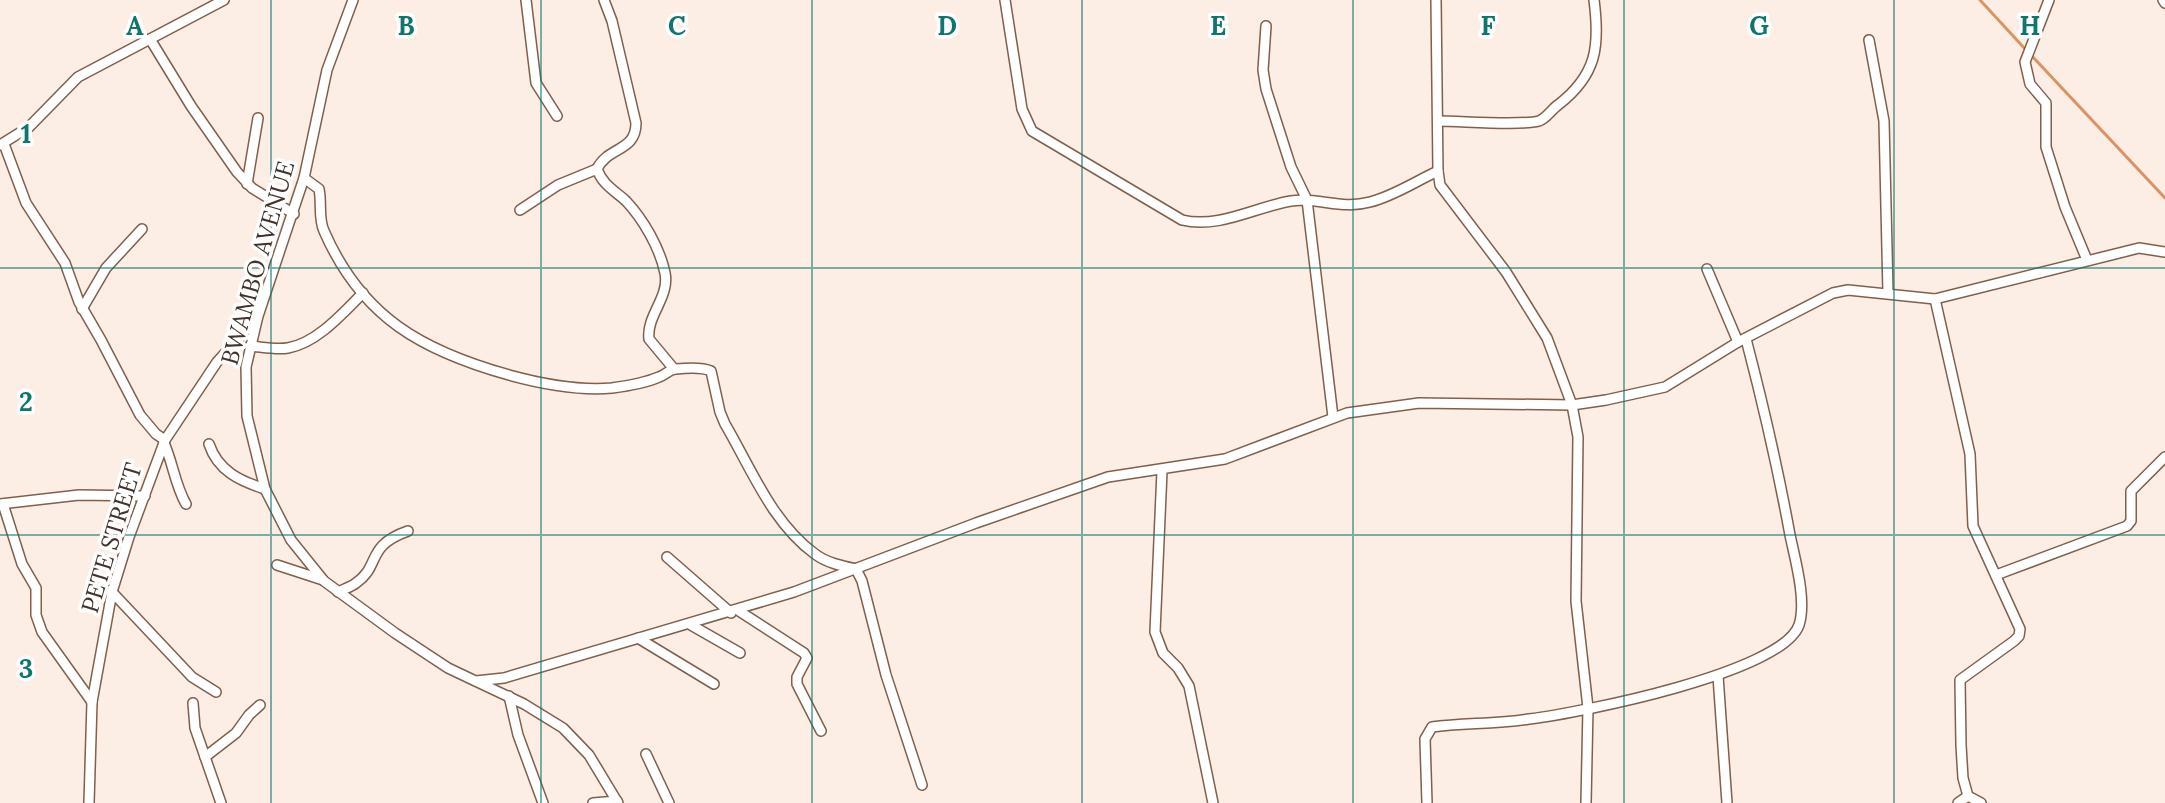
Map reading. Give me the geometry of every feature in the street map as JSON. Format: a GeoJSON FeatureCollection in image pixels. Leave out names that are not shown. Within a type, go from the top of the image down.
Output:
{"type":"FeatureCollection","features":[{"type":"Feature","properties":{"kind":"street"},"geometry":{"type":"LineString","coordinates":[[186,504],[174,478],[164,441],[140,415],[82,309],[65,263],[23,198],[2,144],[29,127],[78,77],[224,0]]}},
{"type":"Feature","properties":{"kind":"street","name":"BWAMBO AVENUE"},"geometry":{"type":"LineString","coordinates":[[353,0],[327,70],[304,178],[258,316],[246,367],[245,404],[265,489],[291,540],[324,581],[428,656],[509,696],[572,735],[589,755],[617,802]]}},
{"type":"Feature","properties":{"kind":"street"},"geometry":{"type":"LineString","coordinates":[[526,0],[536,83],[557,116]]}},
{"type":"Feature","properties":{"kind":"street"},"geometry":{"type":"LineString","coordinates":[[520,210],[558,185],[597,169],[605,157],[636,135],[636,123],[612,21],[604,0]]}},
{"type":"Feature","properties":{"kind":"street"},"geometry":{"type":"LineString","coordinates":[[1005,0],[1022,109],[1027,123],[1039,136],[1171,214],[1194,223],[1211,222],[1290,201],[1307,200],[1340,206],[1372,202],[1438,171]]}},
{"type":"Feature","properties":{"kind":"street"},"geometry":{"type":"LineString","coordinates":[[1436,0],[1438,171],[1444,191],[1506,272],[1547,338],[1572,405],[1578,437],[1576,601],[1588,708],[1586,803]]}},
{"type":"Feature","properties":{"kind":"street"},"geometry":{"type":"LineString","coordinates":[[1438,121],[1543,119],[1573,94],[1589,68],[1598,35],[1594,0]]}},
{"type":"Feature","properties":{"kind":"street"},"geometry":{"type":"LineString","coordinates":[[2049,0],[2025,62],[2030,84],[2046,103],[2046,147],[2065,207],[2087,260]]}},
{"type":"Feature","properties":{"kind":"street"},"geometry":{"type":"LineString","coordinates":[[1266,26],[1263,70],[1266,89],[1291,167],[1307,200],[1333,417]]}},
{"type":"Feature","properties":{"kind":"street"},"geometry":{"type":"LineString","coordinates":[[150,39],[191,106],[247,184],[294,214]]}},
{"type":"Feature","properties":{"kind":"street"},"geometry":{"type":"LineString","coordinates":[[1869,40],[1884,121],[1888,293]]}},
{"type":"Feature","properties":{"kind":"street"},"geometry":{"type":"LineString","coordinates":[[247,184],[258,118]]}},
{"type":"Feature","properties":{"kind":"street"},"geometry":{"type":"LineString","coordinates":[[597,169],[600,178],[627,203],[643,224],[658,250],[665,286],[650,325],[649,339],[674,369]]}},
{"type":"Feature","properties":{"kind":"street"},"geometry":{"type":"LineString","coordinates":[[304,178],[319,189],[323,229],[345,270],[391,322],[426,346],[462,361],[532,381],[609,388],[657,378],[674,369],[704,368],[711,371],[725,424],[777,515],[813,553],[837,565],[856,569]]}},
{"type":"Feature","properties":{"kind":"street"},"geometry":{"type":"LineString","coordinates":[[82,309],[106,268],[142,229]]}},
{"type":"Feature","properties":{"kind":"street"},"geometry":{"type":"LineString","coordinates":[[476,681],[504,678],[735,612],[1108,477],[1225,459],[1333,417],[1419,403],[1572,405],[1606,400],[1665,387],[1811,302],[1833,293],[1848,290],[1935,299],[2139,248],[2165,252]]}},
{"type":"Feature","properties":{"kind":"street"},"geometry":{"type":"LineString","coordinates":[[1427,803],[1425,739],[1430,728],[1531,719],[1718,676],[1770,652],[1798,628],[1801,614],[1798,574],[1778,471],[1742,341],[1707,269]]}},
{"type":"Feature","properties":{"kind":"street"},"geometry":{"type":"LineString","coordinates":[[250,346],[288,348],[302,342],[330,324],[363,293]]}},
{"type":"Feature","properties":{"kind":"street"},"geometry":{"type":"LineString","coordinates":[[1935,299],[1970,454],[1973,526],[2017,621],[2019,636],[1960,680],[1963,778],[1968,796],[1981,803]]}},
{"type":"Feature","properties":{"kind":"street","name":"PETE STREET"},"geometry":{"type":"LineString","coordinates":[[89,803],[92,702],[112,592],[164,441],[217,362],[258,316]]}},
{"type":"Feature","properties":{"kind":"street"},"geometry":{"type":"LineString","coordinates":[[209,444],[216,459],[230,474],[265,489]]}},
{"type":"Feature","properties":{"kind":"street"},"geometry":{"type":"LineString","coordinates":[[1996,575],[2127,526],[2131,521],[2131,491],[2165,457]]}},
{"type":"Feature","properties":{"kind":"street"},"geometry":{"type":"LineString","coordinates":[[1162,471],[1155,632],[1163,653],[1178,668],[1189,686],[1213,803]]}},
{"type":"Feature","properties":{"kind":"street"},"geometry":{"type":"LineString","coordinates":[[92,702],[42,632],[36,615],[36,588],[24,569],[1,504],[79,495],[145,496]]}},
{"type":"Feature","properties":{"kind":"street"},"geometry":{"type":"LineString","coordinates":[[338,592],[355,585],[362,578],[383,543],[408,531]]}},
{"type":"Feature","properties":{"kind":"street"},"geometry":{"type":"LineString","coordinates":[[667,557],[735,612],[804,653],[807,658],[797,677],[797,684],[821,731]]}},
{"type":"Feature","properties":{"kind":"street"},"geometry":{"type":"LineString","coordinates":[[277,565],[324,581]]}},
{"type":"Feature","properties":{"kind":"street"},"geometry":{"type":"LineString","coordinates":[[856,569],[922,785]]}},
{"type":"Feature","properties":{"kind":"street"},"geometry":{"type":"LineString","coordinates":[[112,592],[192,677],[216,692]]}},
{"type":"Feature","properties":{"kind":"street"},"geometry":{"type":"LineString","coordinates":[[691,625],[740,653]]}},
{"type":"Feature","properties":{"kind":"street"},"geometry":{"type":"LineString","coordinates":[[638,638],[714,684]]}},
{"type":"Feature","properties":{"kind":"street"},"geometry":{"type":"LineString","coordinates":[[1718,676],[1727,803]]}},
{"type":"Feature","properties":{"kind":"street"},"geometry":{"type":"LineString","coordinates":[[509,696],[518,735],[543,803]]}},
{"type":"Feature","properties":{"kind":"street"},"geometry":{"type":"LineString","coordinates":[[193,703],[195,728],[221,803]]}},
{"type":"Feature","properties":{"kind":"street"},"geometry":{"type":"LineString","coordinates":[[205,757],[236,733],[260,705]]}},
{"type":"Feature","properties":{"kind":"street"},"geometry":{"type":"LineString","coordinates":[[646,754],[669,803]]}},
{"type":"Feature","properties":{"kind":"street"},"geometry":{"type":"LineString","coordinates":[[1958,803],[1968,796]]}},
{"type":"Feature","properties":{"kind":"street"},"geometry":{"type":"LineString","coordinates":[[593,803],[617,802]]}},
{"type":"Feature","properties":{"kind":"waterway"},"geometry":{"type":"LineString","coordinates":[[1980,0],[2026,50]]}},
{"type":"Feature","properties":{"kind":"waterway"},"geometry":{"type":"LineString","coordinates":[[2031,55],[2165,198]]}}]}
